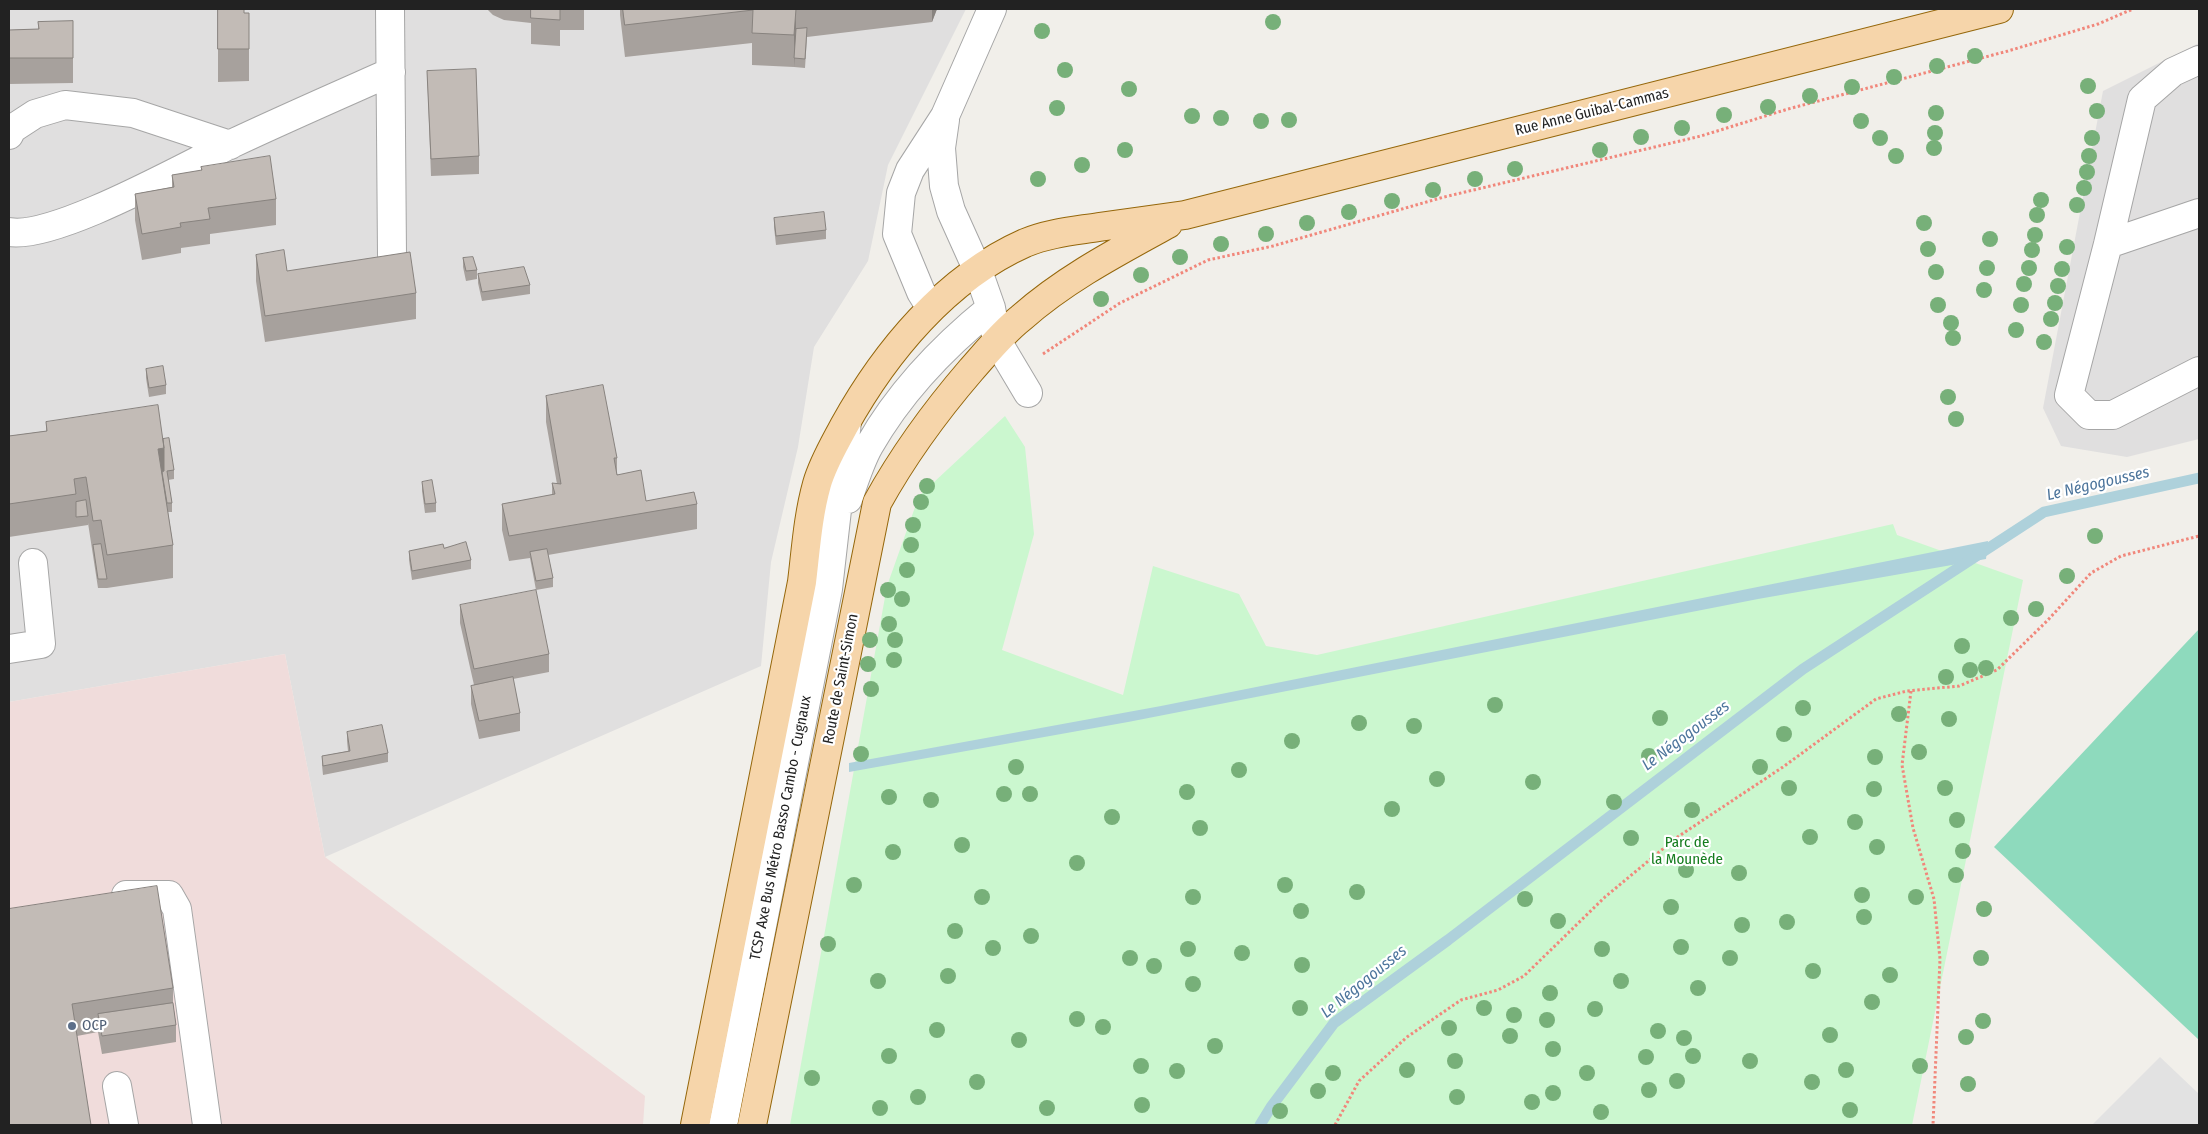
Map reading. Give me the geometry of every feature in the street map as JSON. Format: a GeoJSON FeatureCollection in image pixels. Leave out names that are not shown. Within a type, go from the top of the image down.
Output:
{"type":"FeatureCollection","features":[{"type":"Feature","properties":{"kind":"main road","name":"Rue Anne Guibal-Cammas"},"geometry":{"type":"LineString","coordinates":[[978,271],[1024,244],[1052,234],[1185,215],[1999,9]]}},
{"type":"Feature","properties":{"kind":"main road","name":"Rue Anne Guibal-Cammas"},"geometry":{"type":"LineString","coordinates":[[997,341],[1020,318],[1058,288],[1185,215]]}},
{"type":"Feature","properties":{"kind":"main road"},"geometry":{"type":"LineString","coordinates":[[695,1125],[802,582],[810,517],[817,484],[828,456],[846,422],[884,364],[944,295],[978,271]]}},
{"type":"Feature","properties":{"kind":"main road","name":"Route de Saint-Simon"},"geometry":{"type":"LineString","coordinates":[[752,1125],[877,503],[900,461],[924,427],[997,341]]}},
{"type":"Feature","properties":{"kind":"street"},"geometry":{"type":"LineString","coordinates":[[390,9],[392,255]]}},
{"type":"Feature","properties":{"kind":"street"},"geometry":{"type":"LineString","coordinates":[[931,308],[920,292],[905,258],[897,234],[897,215],[910,170],[945,116],[992,9]]}},
{"type":"Feature","properties":{"kind":"street"},"geometry":{"type":"LineString","coordinates":[[2199,60],[2173,72],[2142,99],[2108,244],[2069,395],[2089,415],[2113,414],[2199,372]]}},
{"type":"Feature","properties":{"kind":"street"},"geometry":{"type":"LineString","coordinates":[[9,232],[42,229],[101,208],[230,145],[391,72]]}},
{"type":"Feature","properties":{"kind":"street"},"geometry":{"type":"LineString","coordinates":[[9,135],[12,129],[36,114],[65,105],[132,113],[230,145]]}},
{"type":"Feature","properties":{"kind":"street"},"geometry":{"type":"LineString","coordinates":[[945,116],[941,148],[944,186],[951,211],[978,271],[991,308],[997,341],[1022,382]]}},
{"type":"Feature","properties":{"kind":"street"},"geometry":{"type":"LineString","coordinates":[[2108,244],[2199,213]]}},
{"type":"Feature","properties":{"kind":"street","name":"TCSP Axe Bus Métro Basso Cambo - Cugnaux"},"geometry":{"type":"LineString","coordinates":[[835,531],[868,446],[901,399],[963,330],[991,308]]}},
{"type":"Feature","properties":{"kind":"street","name":"TCSP Axe Bus Métro Basso Cambo - Cugnaux"},"geometry":{"type":"LineString","coordinates":[[724,1125],[828,589],[846,422]]}},
{"type":"Feature","properties":{"kind":"street"},"geometry":{"type":"LineString","coordinates":[[9,649],[41,644],[33,563]]}},
{"type":"Feature","properties":{"kind":"street"},"geometry":{"type":"LineString","coordinates":[[126,895],[169,895],[176,909],[208,1125]]}},
{"type":"Feature","properties":{"kind":"street"},"geometry":{"type":"LineString","coordinates":[[117,1086],[124,1125]]}},
{"type":"Feature","properties":{"kind":"path"},"geometry":{"type":"LineString","coordinates":[[1022,382],[1120,302],[1208,260],[1273,246],[1444,197],[1701,136],[1788,109],[2008,51],[2098,24],[2133,9]]}},
{"type":"Feature","properties":{"kind":"path"},"geometry":{"type":"LineString","coordinates":[[1335,1125],[1359,1081],[1407,1037],[1461,1000],[1498,990],[1524,976],[1604,897],[1676,838],[1783,767],[1876,699],[1911,691],[1959,686],[1997,670],[2047,621],[2091,573],[2121,556],[2199,536]]}},
{"type":"Feature","properties":{"kind":"path"},"geometry":{"type":"LineString","coordinates":[[1911,691],[1902,765],[1913,828],[1934,899],[1940,959],[1933,1125]]}},
{"type":"Feature","properties":{"kind":"shaded area"},"geometry":{"type":"Polygon","coordinates":[[[9,9],[966,9],[888,165],[868,261],[814,347],[798,447],[771,562],[761,666],[325,857],[285,654],[9,702],[9,9]]]}},
{"type":"Feature","properties":{"kind":"shaded area"},"geometry":{"type":"Polygon","coordinates":[[[2199,43],[2199,439],[2127,457],[2061,446],[2043,408],[2103,91],[2199,43]]]}},
{"type":"Feature","properties":{"kind":"shaded area"},"geometry":{"type":"Polygon","coordinates":[[[285,654],[325,857],[645,1096],[643,1125],[9,1125],[9,702],[285,654]]]}},
{"type":"Feature","properties":{"kind":"shaded area"},"geometry":{"type":"Polygon","coordinates":[[[2160,1057],[2199,1094],[2199,1125],[2092,1125],[2160,1057]]]}},
{"type":"Feature","properties":{"kind":"green space","name":"Parc de la Mounède"},"geometry":{"type":"Polygon","coordinates":[[[1005,416],[1025,447],[1034,534],[1002,650],[1123,695],[1153,566],[1239,594],[1266,646],[1317,655],[1893,524],[1897,535],[2023,580],[1912,1125],[790,1125],[887,586],[919,496],[1005,416]]]}},
{"type":"Feature","properties":{"kind":"green space"},"geometry":{"type":"Polygon","coordinates":[[[2199,629],[2199,1040],[1994,847],[2199,629]]]}},
{"type":"Feature","properties":{"kind":"water"},"geometry":{"type":"Polygon","coordinates":[[[1988,541],[1986,559],[1758,599],[1128,722],[849,772],[849,763],[1161,706],[1988,541]]]}},
{"type":"Feature","properties":{"kind":"building"},"geometry":{"type":"Polygon","coordinates":[[[218,9],[244,9],[244,13],[249,13],[249,49],[218,49],[218,9]]]}},
{"type":"Feature","properties":{"kind":"building"},"geometry":{"type":"Polygon","coordinates":[[[531,9],[560,9],[560,20],[531,18],[531,9]]]}},
{"type":"Feature","properties":{"kind":"building"},"geometry":{"type":"Polygon","coordinates":[[[623,9],[796,9],[794,35],[752,33],[753,10],[625,25],[623,9]]]}},
{"type":"Feature","properties":{"kind":"building"},"geometry":{"type":"Polygon","coordinates":[[[73,21],[73,58],[9,58],[9,30],[39,29],[38,22],[73,21]]]}},
{"type":"Feature","properties":{"kind":"building"},"geometry":{"type":"Polygon","coordinates":[[[807,28],[805,59],[794,58],[796,29],[807,28]]]}},
{"type":"Feature","properties":{"kind":"building"},"geometry":{"type":"Polygon","coordinates":[[[476,69],[479,156],[431,159],[427,71],[476,69]]]}},
{"type":"Feature","properties":{"kind":"building"},"geometry":{"type":"Polygon","coordinates":[[[270,156],[276,199],[208,208],[210,219],[180,223],[181,227],[142,234],[135,194],[174,187],[172,175],[202,170],[201,167],[270,156]]]}},
{"type":"Feature","properties":{"kind":"building"},"geometry":{"type":"Polygon","coordinates":[[[824,212],[826,230],[776,236],[774,218],[824,212]]]}},
{"type":"Feature","properties":{"kind":"building"},"geometry":{"type":"Polygon","coordinates":[[[284,250],[287,271],[410,252],[416,293],[265,316],[256,255],[284,250]]]}},
{"type":"Feature","properties":{"kind":"building"},"geometry":{"type":"Polygon","coordinates":[[[473,257],[477,270],[466,271],[463,258],[473,257]]]}},
{"type":"Feature","properties":{"kind":"building"},"geometry":{"type":"Polygon","coordinates":[[[524,267],[530,285],[482,292],[478,274],[524,267]]]}},
{"type":"Feature","properties":{"kind":"building"},"geometry":{"type":"Polygon","coordinates":[[[163,366],[166,385],[149,388],[146,369],[163,366]]]}},
{"type":"Feature","properties":{"kind":"building"},"geometry":{"type":"Polygon","coordinates":[[[603,385],[617,458],[614,458],[617,475],[641,470],[646,501],[694,492],[697,504],[509,536],[502,504],[555,494],[552,483],[561,484],[546,396],[603,385]]]}},
{"type":"Feature","properties":{"kind":"building"},"geometry":{"type":"Polygon","coordinates":[[[158,405],[164,448],[158,449],[173,545],[107,555],[101,520],[93,521],[86,477],[74,479],[76,494],[9,504],[9,436],[47,431],[46,422],[158,405]]]}},
{"type":"Feature","properties":{"kind":"building"},"geometry":{"type":"Polygon","coordinates":[[[169,438],[174,470],[167,471],[172,503],[167,503],[162,472],[164,471],[163,439],[169,438]]]}},
{"type":"Feature","properties":{"kind":"building"},"geometry":{"type":"Polygon","coordinates":[[[432,480],[436,503],[425,504],[422,482],[432,480]]]}},
{"type":"Feature","properties":{"kind":"building"},"geometry":{"type":"Polygon","coordinates":[[[86,500],[88,516],[76,517],[76,502],[86,500]]]}},
{"type":"Feature","properties":{"kind":"building"},"geometry":{"type":"Polygon","coordinates":[[[466,542],[471,560],[412,571],[409,551],[443,544],[444,548],[466,542]]]}},
{"type":"Feature","properties":{"kind":"building"},"geometry":{"type":"Polygon","coordinates":[[[101,544],[107,579],[98,579],[93,545],[101,544]]]}},
{"type":"Feature","properties":{"kind":"building"},"geometry":{"type":"Polygon","coordinates":[[[547,549],[553,578],[536,581],[530,552],[547,549]]]}},
{"type":"Feature","properties":{"kind":"building"},"geometry":{"type":"Polygon","coordinates":[[[536,590],[549,654],[474,669],[460,605],[536,590]]]}},
{"type":"Feature","properties":{"kind":"building"},"geometry":{"type":"Polygon","coordinates":[[[513,677],[520,713],[479,721],[471,686],[513,677]]]}},
{"type":"Feature","properties":{"kind":"building"},"geometry":{"type":"Polygon","coordinates":[[[382,725],[388,753],[323,766],[322,756],[350,751],[347,732],[382,725]]]}},
{"type":"Feature","properties":{"kind":"building","name":"OCP"},"geometry":{"type":"Polygon","coordinates":[[[157,886],[173,988],[72,1004],[91,1125],[9,1125],[9,909],[157,886]]]}},
{"type":"Feature","properties":{"kind":"building"},"geometry":{"type":"Polygon","coordinates":[[[173,1003],[176,1025],[102,1036],[98,1014],[173,1003]]]}},
{"type":"Feature","properties":{"kind":"waterway","name":"Le Négogousses"},"geometry":{"type":"LineString","coordinates":[[1260,1125],[1271,1107],[1334,1023],[1448,940],[1803,669],[2044,512],[2199,478]]}},
{"type":"Feature","properties":{"kind":"place","name":"OCP"},"geometry":{"type":"Point","coordinates":[72,1026]}}]}
